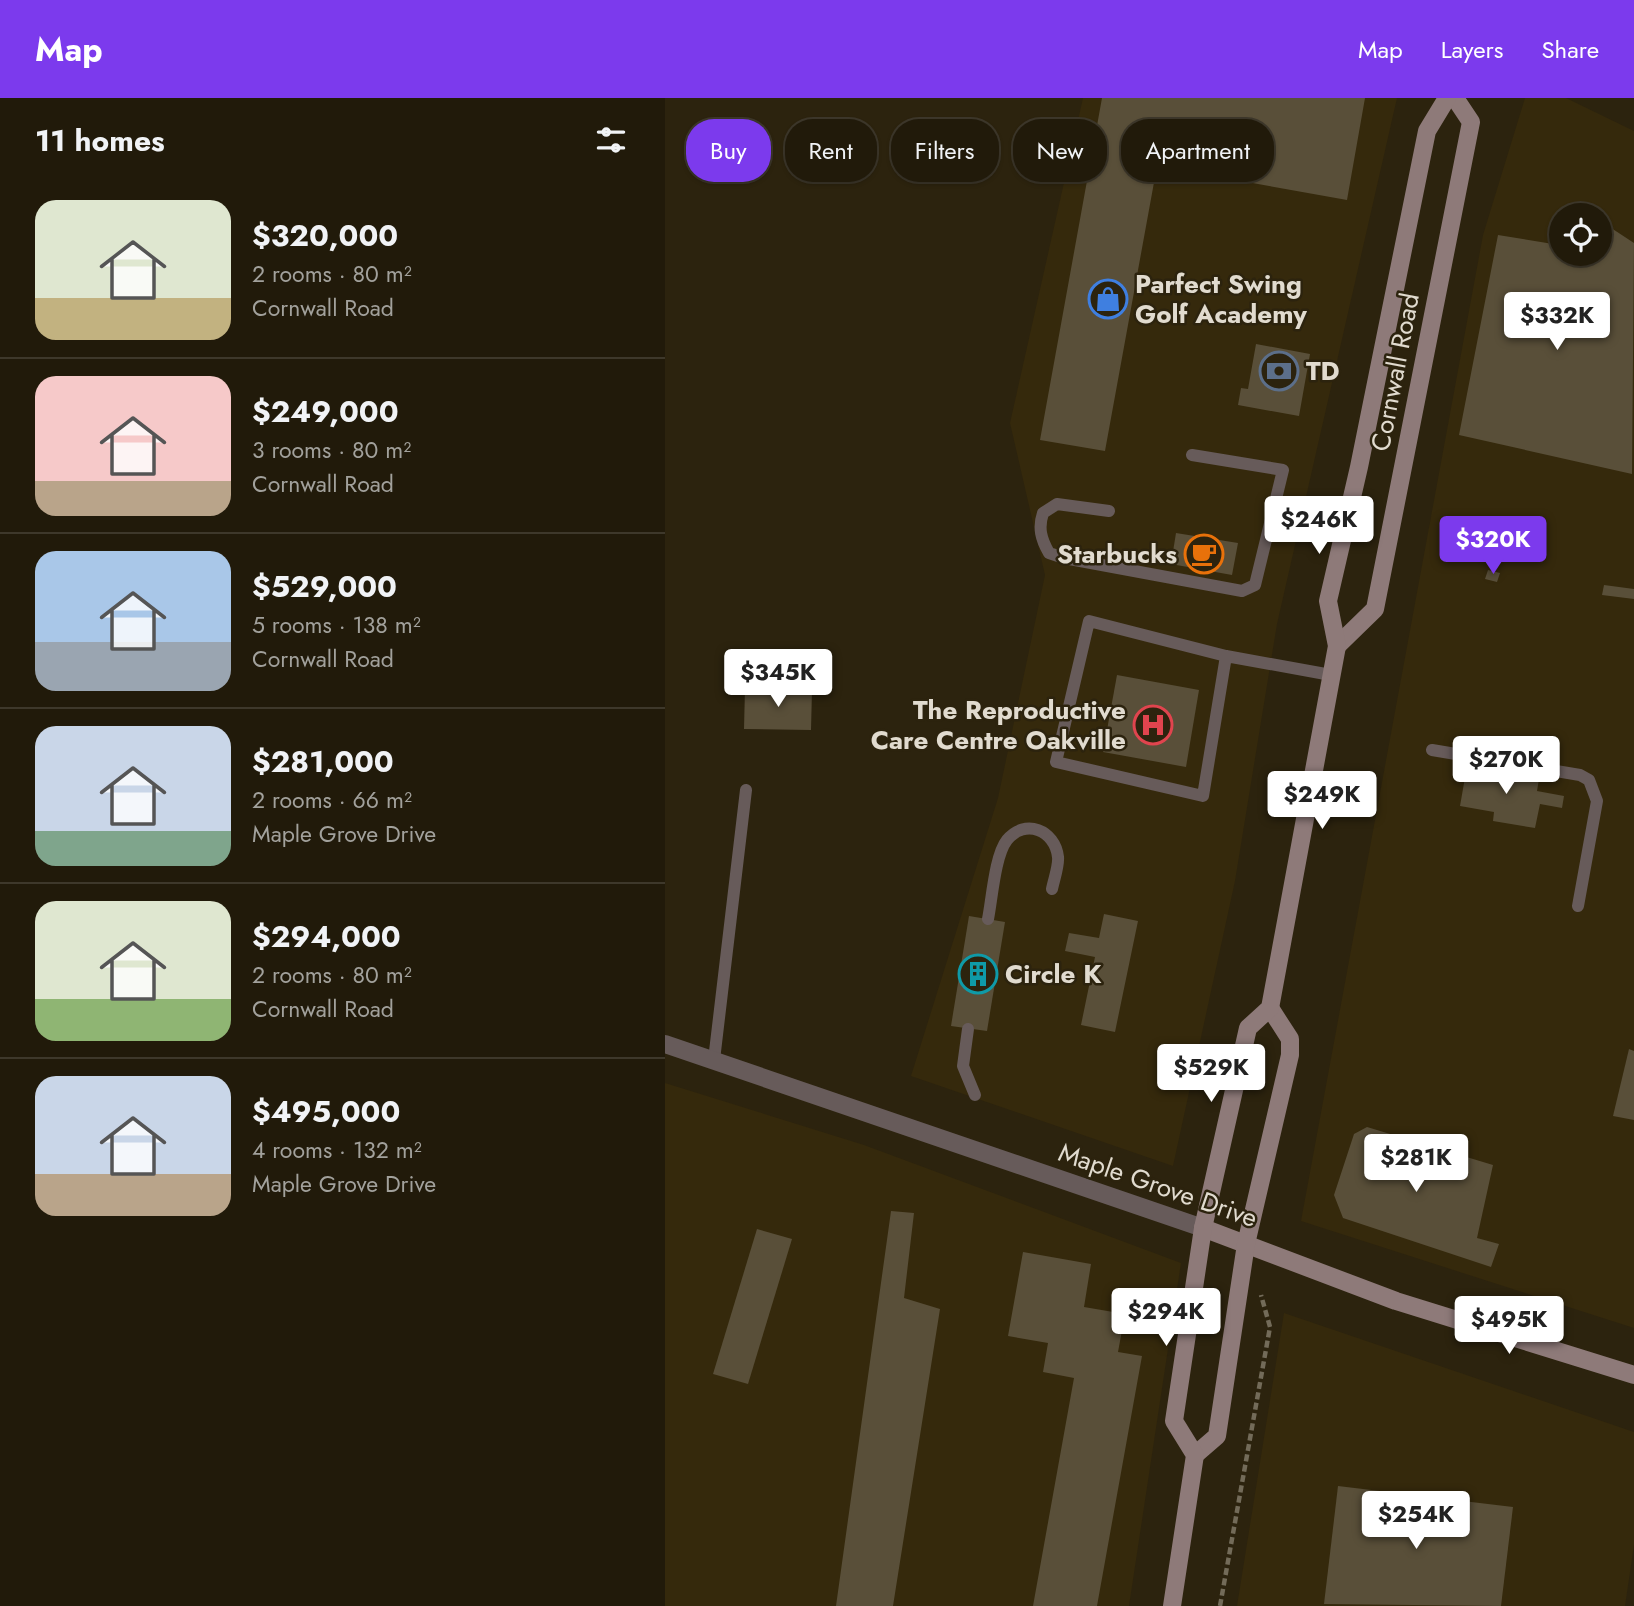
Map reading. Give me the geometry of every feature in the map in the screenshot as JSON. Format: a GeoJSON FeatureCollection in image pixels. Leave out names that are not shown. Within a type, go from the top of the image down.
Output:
{"type":"FeatureCollection","features":[{"type":"Feature","properties":{"kind":"main road","name":"Cornwall Road"},"geometry":{"type":"LineString","coordinates":[[1270,1008],[1337,646],[1328,601],[1359,467],[1427,131],[1447,98]]}},
{"type":"Feature","properties":{"kind":"main road","name":"Cornwall Road"},"geometry":{"type":"LineString","coordinates":[[1337,646],[1375,609],[1471,122],[1455,98]]}},
{"type":"Feature","properties":{"kind":"main road"},"geometry":{"type":"LineString","coordinates":[[1172,1606],[1195,1455],[1174,1421],[1203,1228],[1248,1028],[1270,1008],[1290,1039],[1290,1055],[1247,1244],[1217,1436],[1195,1455]]}},
{"type":"Feature","properties":{"kind":"main road","name":"Maple Grove Drive"},"geometry":{"type":"LineString","coordinates":[[1203,1228],[1396,1301],[1634,1375]]}},
{"type":"Feature","properties":{"kind":"street","name":"Maple Grove Drive"},"geometry":{"type":"LineString","coordinates":[[665,1044],[1203,1228]]}},
{"type":"Feature","properties":{"kind":"lane"},"geometry":{"type":"LineString","coordinates":[[1109,511],[1057,504],[1043,513],[1040,524],[1042,540],[1049,553],[1242,591],[1255,585],[1283,470],[1192,455]]}},
{"type":"Feature","properties":{"kind":"lane"},"geometry":{"type":"LineString","coordinates":[[1226,656],[1203,796],[1056,762],[1089,621],[1226,656],[1331,675]]}},
{"type":"Feature","properties":{"kind":"lane"},"geometry":{"type":"LineString","coordinates":[[1432,750],[1580,775],[1589,780],[1597,802],[1578,906]]}},
{"type":"Feature","properties":{"kind":"lane"},"geometry":{"type":"LineString","coordinates":[[714,1060],[746,790]]}},
{"type":"Feature","properties":{"kind":"lane"},"geometry":{"type":"LineString","coordinates":[[988,919],[1001,852],[1007,840],[1019,831],[1031,827],[1045,832],[1054,843],[1059,858],[1052,889]]}},
{"type":"Feature","properties":{"kind":"lane"},"geometry":{"type":"LineString","coordinates":[[968,1028],[963,1066],[975,1095]]}},
{"type":"Feature","properties":{"kind":"path"},"geometry":{"type":"LineString","coordinates":[[1220,1606],[1270,1327],[1260,1291]]}},
{"type":"Feature","properties":{"kind":"shaded area"},"geometry":{"type":"Polygon","coordinates":[[[1083,98],[1397,98],[1277,624],[1235,881],[1173,1166],[911,1076],[998,798],[1045,575],[1010,423],[1064,182],[1107,182],[1107,119],[1078,119],[1083,98]]]}},
{"type":"Feature","properties":{"kind":"shaded area"},"geometry":{"type":"Polygon","coordinates":[[[1525,98],[1566,98],[1634,131],[1634,1328],[1301,1221],[1483,235],[1525,98]]]}},
{"type":"Feature","properties":{"kind":"shaded area"},"geometry":{"type":"Polygon","coordinates":[[[665,1083],[864,1145],[1181,1263],[1129,1606],[665,1606],[665,1083]]]}},
{"type":"Feature","properties":{"kind":"shaded area"},"geometry":{"type":"Polygon","coordinates":[[[1284,1313],[1634,1432],[1634,1545],[1625,1606],[1237,1606],[1284,1313]]]}},
{"type":"Feature","properties":{"kind":"building"},"geometry":{"type":"Polygon","coordinates":[[[1102,98],[1365,98],[1347,200],[1246,182],[1274,182],[1274,119],[1121,119],[1121,182],[1154,182],[1105,451],[1040,440],[1087,182],[1107,182],[1107,119],[1098,119],[1102,98]]]}},
{"type":"Feature","properties":{"kind":"building"},"geometry":{"type":"Polygon","coordinates":[[[1612,229],[1634,243],[1632,474],[1459,435],[1498,235],[1549,243],[1549,266],[1612,266],[1612,229]]]}},
{"type":"Feature","properties":{"kind":"building","name":"TD"},"geometry":{"type":"Polygon","coordinates":[[[1256,344],[1310,354],[1299,416],[1238,405],[1241,388],[1248,389],[1256,344]]]}},
{"type":"Feature","properties":{"kind":"building","name":"Starbucks"},"geometry":{"type":"Polygon","coordinates":[[[1176,533],[1238,543],[1232,575],[1171,564],[1176,533]]]}},
{"type":"Feature","properties":{"kind":"building"},"geometry":{"type":"Polygon","coordinates":[[[1488,570],[1500,573],[1497,582],[1485,579],[1488,570]]]}},
{"type":"Feature","properties":{"kind":"building"},"geometry":{"type":"Polygon","coordinates":[[[1604,585],[1634,589],[1634,599],[1602,595],[1604,585]]]}},
{"type":"Feature","properties":{"kind":"building"},"geometry":{"type":"Polygon","coordinates":[[[1117,675],[1199,690],[1186,767],[1103,752],[1117,675]]]}},
{"type":"Feature","properties":{"kind":"building"},"geometry":{"type":"Polygon","coordinates":[[[745,688],[812,690],[811,730],[744,729],[745,688]]]}},
{"type":"Feature","properties":{"kind":"building"},"geometry":{"type":"Polygon","coordinates":[[[1467,766],[1539,779],[1537,791],[1564,796],[1562,808],[1540,804],[1535,828],[1493,821],[1494,812],[1460,806],[1467,766]]]}},
{"type":"Feature","properties":{"kind":"building"},"geometry":{"type":"Polygon","coordinates":[[[1104,914],[1138,921],[1115,1032],[1081,1025],[1095,957],[1065,951],[1069,933],[1099,938],[1104,914]]]}},
{"type":"Feature","properties":{"kind":"building","name":"Circle K"},"geometry":{"type":"Polygon","coordinates":[[[969,916],[1005,922],[987,1031],[951,1026],[969,916]]]}},
{"type":"Feature","properties":{"kind":"building"},"geometry":{"type":"Polygon","coordinates":[[[1629,1049],[1634,1051],[1634,1120],[1613,1116],[1629,1049]]]}},
{"type":"Feature","properties":{"kind":"building"},"geometry":{"type":"Polygon","coordinates":[[[1367,1127],[1493,1165],[1477,1238],[1499,1244],[1491,1267],[1343,1218],[1334,1195],[1354,1134],[1367,1127]]]}},
{"type":"Feature","properties":{"kind":"building"},"geometry":{"type":"Polygon","coordinates":[[[891,1211],[914,1213],[904,1298],[940,1309],[893,1606],[836,1606],[891,1211]]]}},
{"type":"Feature","properties":{"kind":"building"},"geometry":{"type":"Polygon","coordinates":[[[757,1229],[792,1239],[748,1384],[713,1374],[757,1229]]]}},
{"type":"Feature","properties":{"kind":"building"},"geometry":{"type":"Polygon","coordinates":[[[1023,1252],[1091,1264],[1084,1307],[1125,1314],[1118,1352],[1142,1356],[1097,1606],[1033,1606],[1074,1378],[1043,1372],[1048,1343],[1008,1336],[1023,1252]]]}},
{"type":"Feature","properties":{"kind":"building"},"geometry":{"type":"Polygon","coordinates":[[[1338,1486],[1513,1507],[1501,1606],[1324,1604],[1338,1486]]]}},
{"type":"Feature","properties":{"kind":"place","name":"Parfect Swing Golf Academy"},"geometry":{"type":"Point","coordinates":[1108,299]}},
{"type":"Feature","properties":{"kind":"place","name":"TD"},"geometry":{"type":"Point","coordinates":[1279,371]}},
{"type":"Feature","properties":{"kind":"place","name":"Starbucks"},"geometry":{"type":"Point","coordinates":[1204,554]}},
{"type":"Feature","properties":{"kind":"place","name":"The Reproductive Care Centre Oakville"},"geometry":{"type":"Point","coordinates":[1153,725]}},
{"type":"Feature","properties":{"kind":"place","name":"Circle K"},"geometry":{"type":"Point","coordinates":[978,974]}}]}
